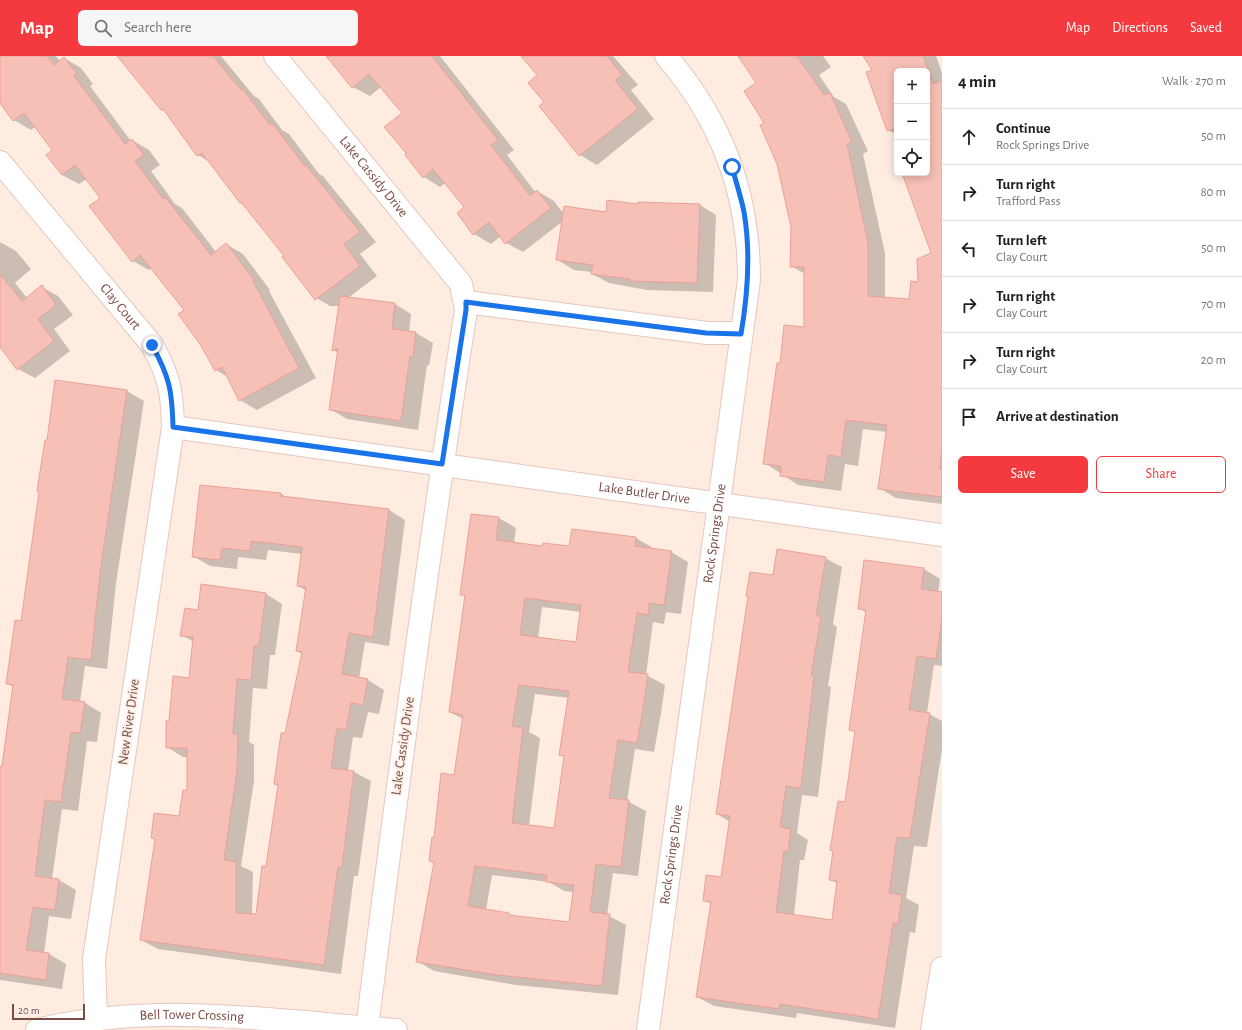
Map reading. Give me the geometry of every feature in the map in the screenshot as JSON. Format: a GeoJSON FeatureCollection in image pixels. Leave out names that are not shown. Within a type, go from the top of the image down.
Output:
{"type":"FeatureCollection","features":[{"type":"Feature","properties":{"kind":"street","name":"Lake Cassidy Drive"},"geometry":{"type":"LineString","coordinates":[[275,56],[461,284],[466,302]]}},
{"type":"Feature","properties":{"kind":"street","name":"Rock Springs Drive"},"geometry":{"type":"LineString","coordinates":[[648,1030],[717,504],[746,302],[749,257],[744,211],[732,167],[724,146],[708,115],[681,74],[666,56]]}},
{"type":"Feature","properties":{"kind":"street","name":"Clay Court"},"geometry":{"type":"LineString","coordinates":[[0,162],[152,345],[165,368],[172,393],[173,427]]}},
{"type":"Feature","properties":{"kind":"street"},"geometry":{"type":"LineString","coordinates":[[173,427],[442,464],[466,302],[706,333],[741,334]]}},
{"type":"Feature","properties":{"kind":"street","name":"New River Drive"},"geometry":{"type":"LineString","coordinates":[[96,1018],[94,959],[173,427]]}},
{"type":"Feature","properties":{"kind":"street","name":"Lake Cassidy Drive"},"geometry":{"type":"LineString","coordinates":[[367,1028],[400,770],[434,538],[442,464]]}},
{"type":"Feature","properties":{"kind":"street","name":"Lake Butler Drive"},"geometry":{"type":"LineString","coordinates":[[442,464],[942,535]]}},
{"type":"Feature","properties":{"kind":"street"},"geometry":{"type":"LineString","coordinates":[[932,1030],[942,968]]}},
{"type":"Feature","properties":{"kind":"street","name":"Bell Tower Crossing"},"geometry":{"type":"LineString","coordinates":[[37,1030],[96,1018],[141,1014],[197,1014],[396,1030]]}},
{"type":"Feature","properties":{"kind":"building"},"geometry":{"type":"Polygon","coordinates":[[[0,56],[47,56],[54,65],[64,57],[77,74],[74,76],[125,144],[132,139],[144,155],[135,161],[163,199],[165,197],[211,255],[226,243],[254,280],[253,281],[299,368],[239,401],[222,367],[215,371],[200,344],[178,314],[184,310],[140,255],[132,262],[89,206],[100,198],[75,165],[62,175],[46,155],[52,150],[24,113],[13,121],[0,103],[0,56]]]}},
{"type":"Feature","properties":{"kind":"building"},"geometry":{"type":"Polygon","coordinates":[[[117,56],[213,56],[241,90],[242,88],[270,125],[272,123],[305,166],[306,165],[360,232],[344,244],[360,266],[315,300],[282,257],[284,256],[241,202],[240,203],[202,153],[197,156],[163,109],[161,110],[117,56]]]}},
{"type":"Feature","properties":{"kind":"building"},"geometry":{"type":"Polygon","coordinates":[[[326,56],[432,56],[498,140],[491,145],[530,196],[537,190],[551,208],[505,244],[489,222],[473,235],[457,213],[464,207],[433,169],[423,178],[405,155],[406,153],[384,127],[402,113],[369,74],[352,88],[326,56]]]}},
{"type":"Feature","properties":{"kind":"building"},"geometry":{"type":"Polygon","coordinates":[[[521,56],[607,56],[622,75],[615,80],[638,109],[579,156],[539,106],[544,102],[528,83],[537,75],[521,56]]]}},
{"type":"Feature","properties":{"kind":"building"},"geometry":{"type":"Polygon","coordinates":[[[738,56],[797,56],[824,95],[830,93],[852,142],[847,144],[868,243],[868,296],[909,299],[911,281],[918,282],[917,259],[931,253],[903,176],[930,176],[930,76],[933,84],[942,81],[942,450],[940,469],[942,469],[942,497],[878,489],[887,425],[846,420],[841,457],[828,455],[824,482],[780,476],[781,466],[763,464],[777,363],[780,363],[784,325],[804,327],[804,267],[790,267],[791,227],[777,164],[760,125],[764,123],[744,91],[756,83],[738,56]]]}},
{"type":"Feature","properties":{"kind":"building"},"geometry":{"type":"Polygon","coordinates":[[[863,56],[923,56],[927,68],[894,68],[894,129],[887,131],[866,72],[872,70],[863,56]]]}},
{"type":"Feature","properties":{"kind":"building"},"geometry":{"type":"Polygon","coordinates":[[[607,200],[637,204],[638,202],[700,204],[697,283],[630,281],[630,279],[591,274],[593,265],[556,260],[564,206],[606,212],[607,200]]]}},
{"type":"Feature","properties":{"kind":"building"},"geometry":{"type":"Polygon","coordinates":[[[0,274],[22,301],[42,285],[56,305],[38,319],[54,341],[17,370],[0,347],[0,274]]]}},
{"type":"Feature","properties":{"kind":"building"},"geometry":{"type":"Polygon","coordinates":[[[340,296],[395,303],[392,329],[416,332],[413,357],[410,356],[401,421],[329,410],[338,348],[332,351],[340,296]]]}},
{"type":"Feature","properties":{"kind":"building"},"geometry":{"type":"Polygon","coordinates":[[[55,380],[127,390],[100,573],[91,660],[68,657],[62,699],[85,702],[80,733],[71,732],[61,802],[45,800],[35,876],[59,879],[55,910],[33,907],[26,950],[49,953],[46,980],[0,973],[0,766],[2,766],[13,685],[6,684],[15,620],[21,621],[39,492],[37,491],[45,440],[47,440],[55,380]]]}},
{"type":"Feature","properties":{"kind":"building"},"geometry":{"type":"Polygon","coordinates":[[[200,485],[281,493],[281,496],[389,509],[373,637],[349,633],[342,674],[368,679],[363,705],[351,703],[346,730],[337,728],[331,768],[354,771],[342,867],[338,867],[324,965],[140,940],[155,839],[151,838],[154,813],[179,816],[183,790],[187,790],[187,748],[166,748],[166,721],[169,721],[173,676],[189,678],[193,637],[180,636],[185,608],[198,610],[201,584],[266,593],[259,646],[254,646],[251,680],[237,679],[233,734],[238,734],[237,771],[224,860],[236,862],[236,913],[256,914],[262,866],[266,866],[278,785],[274,784],[281,733],[285,733],[302,652],[296,651],[306,587],[297,586],[302,547],[251,541],[250,551],[222,548],[220,560],[192,557],[200,485]]]}},
{"type":"Feature","properties":{"kind":"building"},"geometry":{"type":"Polygon","coordinates":[[[471,514],[499,517],[496,540],[542,546],[543,543],[569,546],[572,529],[636,537],[635,546],[672,551],[664,605],[649,603],[648,615],[637,613],[628,672],[648,674],[644,703],[637,743],[618,740],[609,798],[629,800],[621,867],[596,864],[590,912],[610,914],[602,986],[498,975],[416,962],[434,862],[429,861],[432,837],[434,838],[441,773],[454,775],[463,715],[449,712],[465,595],[460,595],[471,514]],[[525,598],[520,635],[576,642],[581,605],[525,598]],[[519,685],[512,726],[523,728],[512,823],[554,828],[564,756],[559,755],[569,691],[519,685]],[[475,866],[468,906],[509,913],[509,915],[569,922],[574,885],[546,882],[547,875],[475,866]]]}},
{"type":"Feature","properties":{"kind":"building"},"geometry":{"type":"Polygon","coordinates":[[[777,549],[826,557],[816,616],[821,616],[811,676],[814,676],[801,788],[786,786],[780,827],[791,829],[788,852],[784,851],[776,912],[832,920],[837,881],[829,880],[833,851],[830,850],[838,801],[845,802],[855,731],[849,730],[866,610],[858,609],[864,560],[924,568],[921,589],[942,592],[942,619],[936,659],[917,656],[909,710],[930,713],[910,838],[897,837],[889,893],[902,895],[898,924],[893,923],[878,1019],[780,1004],[779,1009],[696,997],[711,902],[703,901],[706,875],[721,877],[730,816],[716,814],[748,596],[746,596],[750,572],[773,575],[777,549]]]}},
{"type":"Feature","properties":{"kind":"route"},"geometry":{"type":"LineString","coordinates":[[152,345],[165,368],[172,393],[173,427],[442,464],[466,302],[570,314],[706,333],[741,334],[746,302],[749,257],[744,211],[732,167]]}}]}
